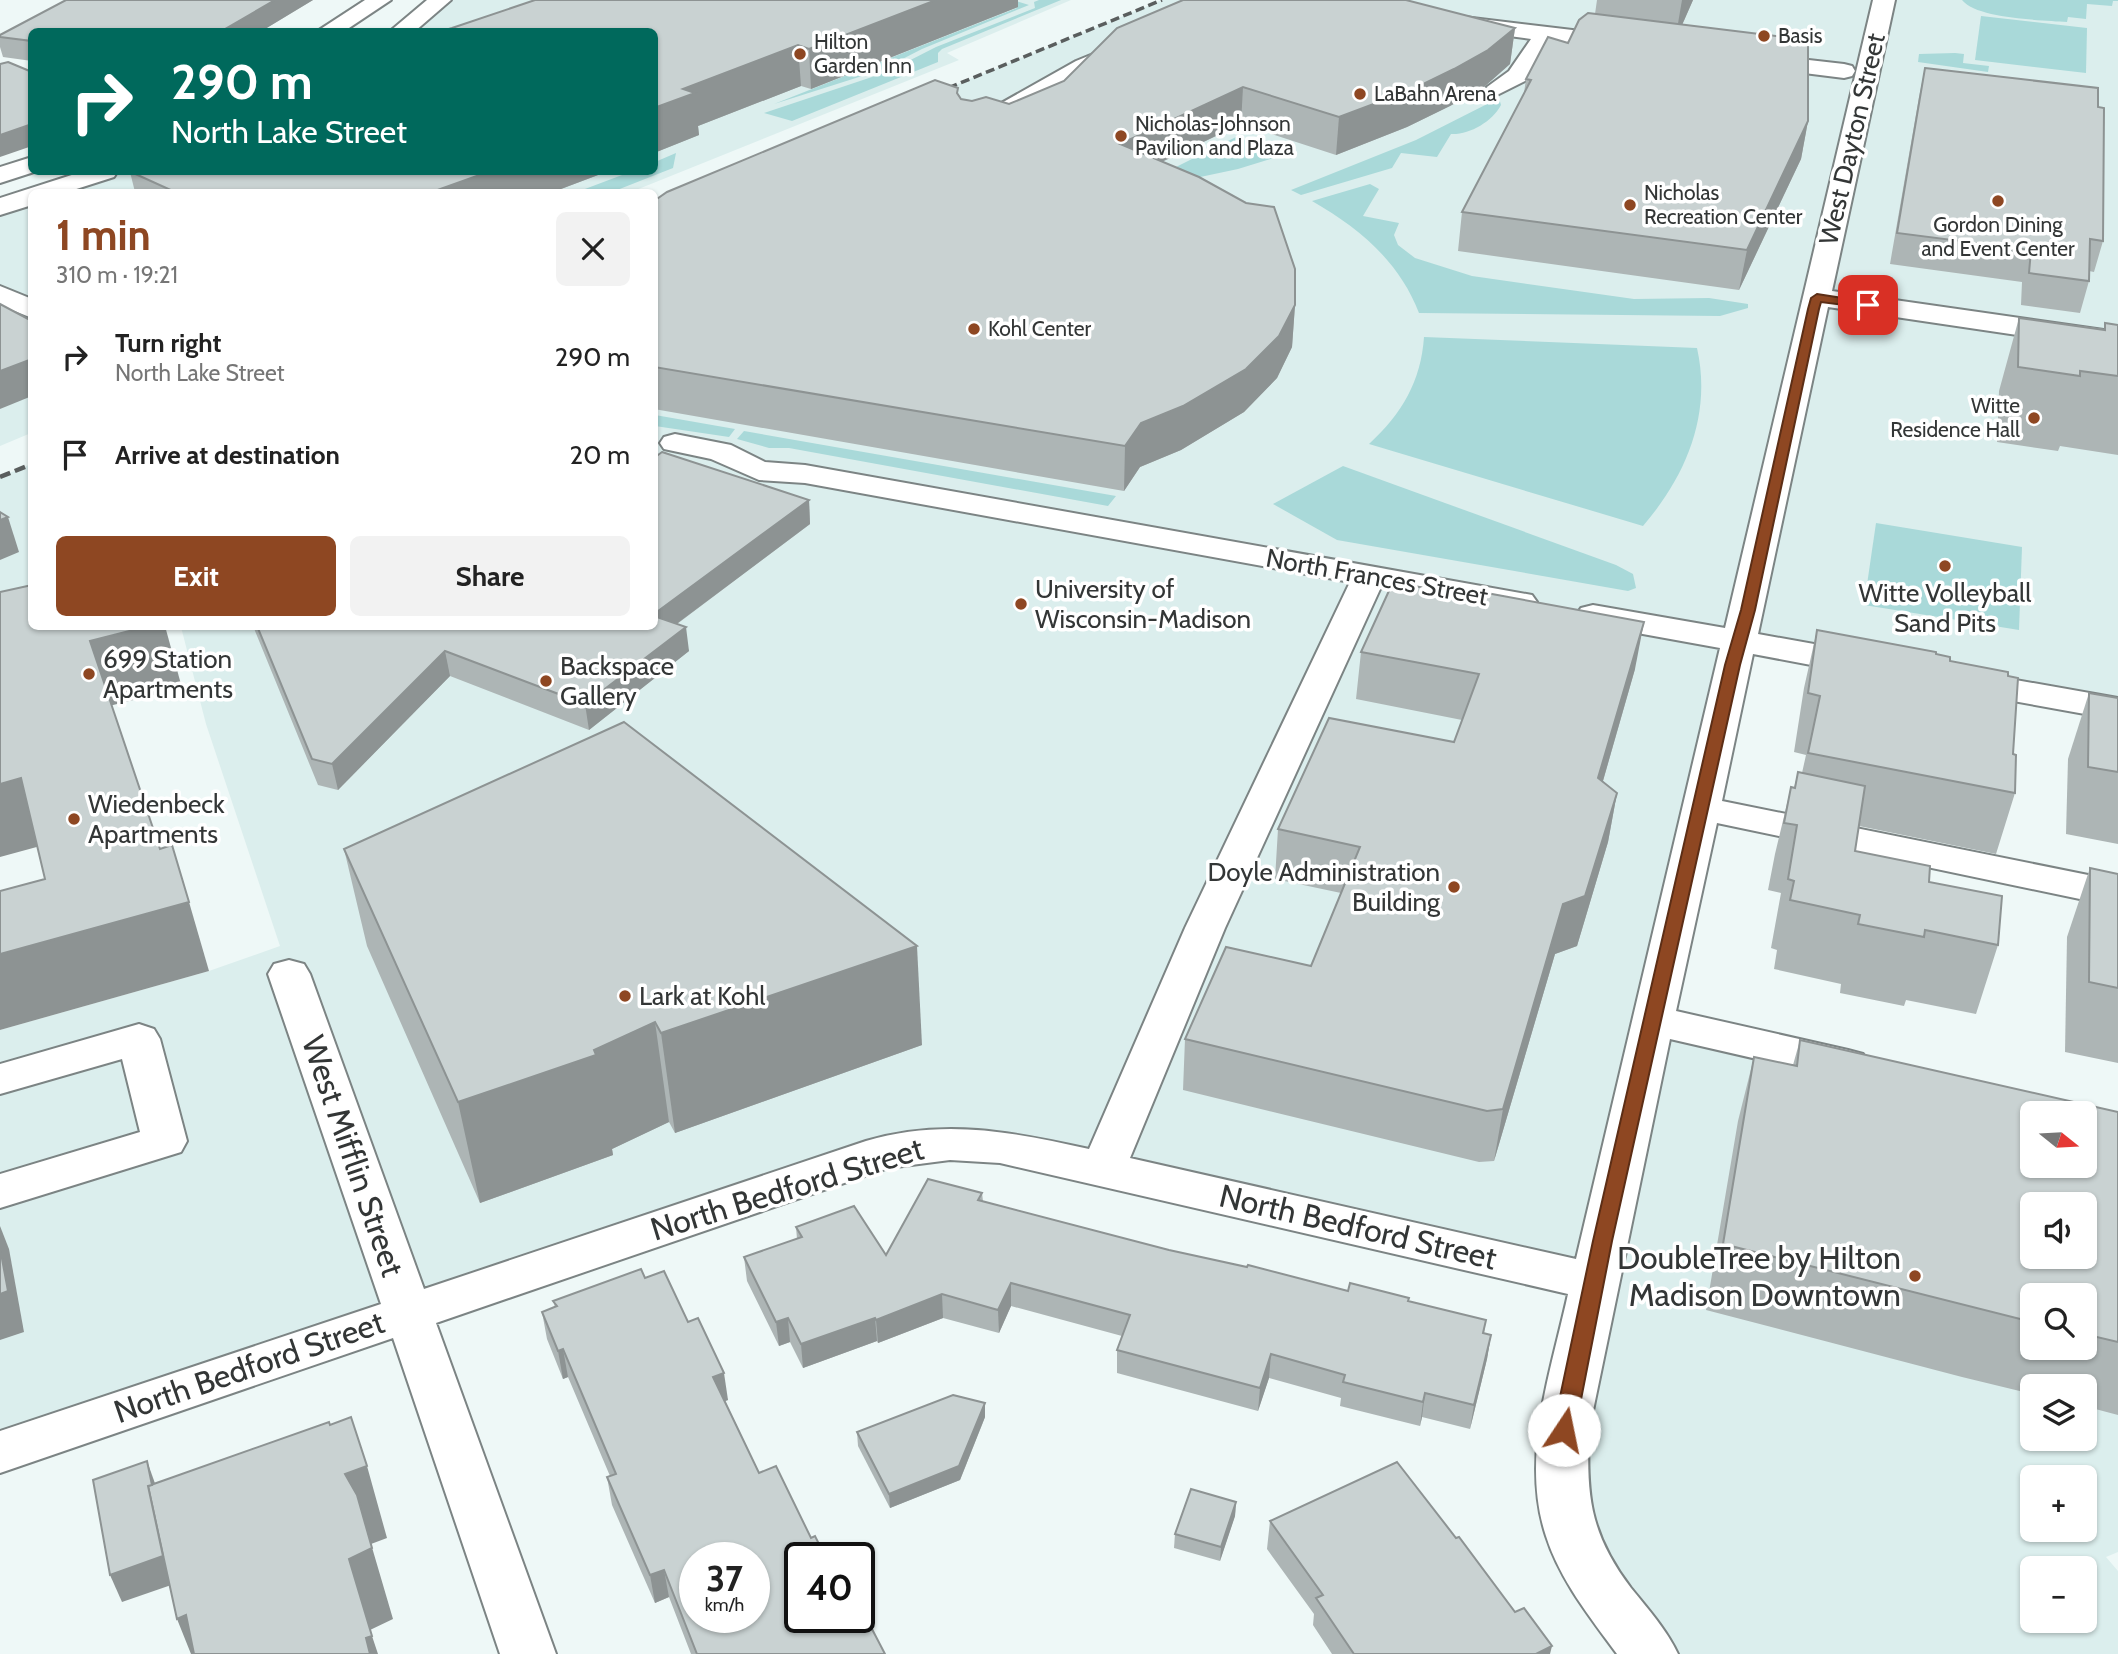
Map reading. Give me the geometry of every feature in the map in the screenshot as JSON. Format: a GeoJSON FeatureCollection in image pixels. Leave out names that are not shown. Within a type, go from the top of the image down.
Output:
{"type":"FeatureCollection","features":[{"type":"Feature","properties":{"kind":"street"},"geometry":{"type":"LineString","coordinates":[[334,28],[380,0]]}},
{"type":"Feature","properties":{"kind":"street"},"geometry":{"type":"LineString","coordinates":[[405,28],[440,0]]}},
{"type":"Feature","properties":{"kind":"street","name":"West Dayton Street"},"geometry":{"type":"LineString","coordinates":[[1650,1654],[1578,1551],[1565,1503],[1562,1458],[1564,1430],[1594,1282],[1884,0]]}},
{"type":"Feature","properties":{"kind":"street"},"geometry":{"type":"LineString","coordinates":[[1445,22],[1462,32],[1479,26],[1545,34],[1575,32],[1641,45]]}},
{"type":"Feature","properties":{"kind":"street"},"geometry":{"type":"LineString","coordinates":[[1499,87],[1517,76],[1545,34]]}},
{"type":"Feature","properties":{"kind":"street"},"geometry":{"type":"LineString","coordinates":[[972,129],[1084,66],[1146,39]]}},
{"type":"Feature","properties":{"kind":"street"},"geometry":{"type":"LineString","coordinates":[[1729,58],[1844,71]]}},
{"type":"Feature","properties":{"kind":"street"},"geometry":{"type":"LineString","coordinates":[[0,175],[28,165]]}},
{"type":"Feature","properties":{"kind":"street"},"geometry":{"type":"LineString","coordinates":[[52,189],[96,175]]}},
{"type":"Feature","properties":{"kind":"street"},"geometry":{"type":"LineString","coordinates":[[0,207],[28,198]]}},
{"type":"Feature","properties":{"kind":"street"},"geometry":{"type":"LineString","coordinates":[[0,294],[28,308]]}},
{"type":"Feature","properties":{"kind":"street"},"geometry":{"type":"LineString","coordinates":[[1817,298],[2118,341]]}},
{"type":"Feature","properties":{"kind":"street","name":"North Frances Street"},"geometry":{"type":"LineString","coordinates":[[675,443],[720,452],[759,471],[805,474],[2118,709]]}},
{"type":"Feature","properties":{"kind":"street"},"geometry":{"type":"LineString","coordinates":[[1102,1169],[1124,1124],[1205,928],[1370,575]]}},
{"type":"Feature","properties":{"kind":"street"},"geometry":{"type":"LineString","coordinates":[[1701,808],[1922,873],[2118,894]]}},
{"type":"Feature","properties":{"kind":"street","name":"West Mifflin Street"},"geometry":{"type":"LineString","coordinates":[[289,974],[528,1654]]}},
{"type":"Feature","properties":{"kind":"street"},"geometry":{"type":"LineString","coordinates":[[1653,1020],[1889,1074]]}},
{"type":"Feature","properties":{"kind":"street"},"geometry":{"type":"LineString","coordinates":[[0,1079],[139,1039],[165,1140],[0,1191]]}},
{"type":"Feature","properties":{"kind":"street","name":"North Bedford Street"},"geometry":{"type":"LineString","coordinates":[[0,1451],[882,1153],[942,1142],[976,1142],[1102,1169],[1594,1282]]}},
{"type":"Feature","properties":{"kind":"shaded area"},"geometry":{"type":"Polygon","coordinates":[[[440,0],[1071,0],[947,53],[959,60],[638,189],[52,189],[96,175],[658,175],[658,28],[404,28],[440,0]]]}},
{"type":"Feature","properties":{"kind":"shaded area"},"geometry":{"type":"Polygon","coordinates":[[[1013,0],[1029,5],[922,49],[881,70],[774,104],[1017,8],[1013,0]]]}},
{"type":"Feature","properties":{"kind":"shaded area"},"geometry":{"type":"Polygon","coordinates":[[[1061,0],[942,49],[938,53],[938,62],[792,121],[764,113],[887,72],[936,47],[1035,8],[1034,2],[1061,0]]]}},
{"type":"Feature","properties":{"kind":"shaded area"},"geometry":{"type":"Polygon","coordinates":[[[1162,0],[2118,0],[2118,709],[1739,641],[1653,1020],[2020,1110],[2020,1178],[2097,1178],[2097,1151],[2118,1126],[2118,1552],[2106,1557],[2118,1571],[2118,1654],[1650,1654],[1578,1551],[1593,1282],[942,1142],[0,1452],[0,1030],[209,971],[280,946],[206,724],[182,630],[658,630],[658,208],[1162,0]]]}},
{"type":"Feature","properties":{"kind":"shaded area"},"geometry":{"type":"Polygon","coordinates":[[[1962,0],[2118,1],[2113,1],[2112,6],[2087,4],[2086,19],[2068,17],[2067,22],[1995,15],[1970,6],[1962,0]]]}},
{"type":"Feature","properties":{"kind":"shaded area"},"geometry":{"type":"Polygon","coordinates":[[[1981,16],[2087,28],[2086,73],[1975,60],[1981,16]]]}},
{"type":"Feature","properties":{"kind":"shaded area"},"geometry":{"type":"Polygon","coordinates":[[[1919,54],[1964,54],[1963,63],[1989,66],[1988,72],[1918,62],[1919,54]]]}},
{"type":"Feature","properties":{"kind":"shaded area"},"geometry":{"type":"Polygon","coordinates":[[[1499,98],[1501,105],[1492,117],[1472,130],[1451,134],[1437,157],[1401,153],[1392,168],[1301,195],[1291,190],[1416,140],[1499,98]]]}},
{"type":"Feature","properties":{"kind":"shaded area"},"geometry":{"type":"Polygon","coordinates":[[[1236,137],[1286,154],[1238,169],[1186,180],[1164,173],[1236,137]]]}},
{"type":"Feature","properties":{"kind":"shaded area"},"geometry":{"type":"Polygon","coordinates":[[[676,153],[673,168],[658,174],[658,161],[676,153]]]}},
{"type":"Feature","properties":{"kind":"shaded area"},"geometry":{"type":"Polygon","coordinates":[[[622,175],[655,175],[620,189],[585,189],[622,175]]]}},
{"type":"Feature","properties":{"kind":"shaded area"},"geometry":{"type":"Polygon","coordinates":[[[1370,184],[1379,189],[1363,216],[1399,223],[1394,235],[1398,245],[1415,258],[1472,276],[1634,299],[1709,298],[1748,304],[1748,308],[1720,316],[1419,313],[1400,277],[1376,248],[1346,223],[1312,201],[1370,184]]]}},
{"type":"Feature","properties":{"kind":"shaded area"},"geometry":{"type":"Polygon","coordinates":[[[28,198],[28,434],[0,446],[0,207],[28,198]]]}},
{"type":"Feature","properties":{"kind":"shaded area"},"geometry":{"type":"Polygon","coordinates":[[[1424,337],[1697,348],[1701,373],[1698,421],[1692,443],[1672,487],[1643,526],[1369,444],[1391,421],[1408,396],[1419,368],[1424,337]]]}},
{"type":"Feature","properties":{"kind":"shaded area"},"geometry":{"type":"Polygon","coordinates":[[[658,416],[735,429],[729,437],[658,426],[658,416]]]}},
{"type":"Feature","properties":{"kind":"shaded area"},"geometry":{"type":"Polygon","coordinates":[[[744,431],[1116,496],[1108,506],[789,448],[769,448],[737,439],[744,431]]]}},
{"type":"Feature","properties":{"kind":"shaded area"},"geometry":{"type":"Polygon","coordinates":[[[28,465],[28,629],[0,653],[0,477],[28,465]]]}},
{"type":"Feature","properties":{"kind":"shaded area"},"geometry":{"type":"Polygon","coordinates":[[[1343,466],[1616,565],[1633,574],[1636,588],[1628,591],[1337,540],[1273,504],[1343,466]]]}},
{"type":"Feature","properties":{"kind":"shaded area","name":"Witte Volleyball Sand Pits"},"geometry":{"type":"Polygon","coordinates":[[[1876,523],[2022,547],[2019,630],[1864,605],[1876,523]]]}},
{"type":"Feature","properties":{"kind":"building"},"geometry":{"type":"Polygon","coordinates":[[[66,0],[275,0],[227,28],[28,28],[28,40],[0,35],[66,0]]]}},
{"type":"Feature","properties":{"kind":"building"},"geometry":{"type":"Polygon","coordinates":[[[535,0],[936,0],[809,49],[798,45],[683,89],[695,93],[658,107],[658,28],[451,28],[535,0]]]}},
{"type":"Feature","properties":{"kind":"building","name":"Kohl Center"},"geometry":{"type":"Polygon","coordinates":[[[1183,0],[1406,0],[1515,28],[1488,50],[1454,69],[1411,90],[1339,117],[1243,87],[1120,144],[1199,177],[1246,203],[1274,207],[1295,269],[1295,305],[1279,336],[1246,369],[1183,406],[1141,423],[1125,446],[658,368],[658,198],[667,192],[935,80],[958,88],[957,93],[961,99],[972,101],[986,97],[1009,104],[1064,81],[1117,28],[1183,0]]]}},
{"type":"Feature","properties":{"kind":"building","name":"Nicholas Recreation Center"},"geometry":{"type":"Polygon","coordinates":[[[1588,13],[1808,40],[1808,121],[1747,250],[1462,212],[1531,80],[1526,79],[1548,37],[1568,43],[1579,20],[1588,13]]]}},
{"type":"Feature","properties":{"kind":"building"},"geometry":{"type":"Polygon","coordinates":[[[8,62],[28,70],[28,125],[0,135],[0,64],[8,62]]]}},
{"type":"Feature","properties":{"kind":"building","name":"Gordon Dining and Event Center"},"geometry":{"type":"Polygon","coordinates":[[[1925,68],[2098,88],[2098,107],[2104,108],[2103,241],[2090,239],[2089,281],[2029,273],[2031,250],[1897,233],[1925,68]]]}},
{"type":"Feature","properties":{"kind":"building"},"geometry":{"type":"Polygon","coordinates":[[[138,175],[480,175],[440,189],[168,189],[138,175]]]}},
{"type":"Feature","properties":{"kind":"building"},"geometry":{"type":"Polygon","coordinates":[[[0,304],[28,319],[28,360],[0,371],[0,304]]]}},
{"type":"Feature","properties":{"kind":"building"},"geometry":{"type":"Polygon","coordinates":[[[2019,318],[2105,330],[2105,323],[2118,325],[2118,376],[2080,371],[2080,376],[2018,367],[2019,318]]]}},
{"type":"Feature","properties":{"kind":"building"},"geometry":{"type":"Polygon","coordinates":[[[662,452],[809,500],[658,611],[658,455],[662,452]]]}},
{"type":"Feature","properties":{"kind":"building"},"geometry":{"type":"Polygon","coordinates":[[[0,512],[8,517],[0,520],[0,512]]]}},
{"type":"Feature","properties":{"kind":"building","name":"Doyle Administration Building"},"geometry":{"type":"Polygon","coordinates":[[[1393,582],[1468,596],[1470,590],[1644,622],[1598,778],[1617,793],[1585,896],[1563,904],[1503,1109],[1487,1111],[1185,1039],[1226,947],[1311,966],[1360,847],[1278,829],[1329,718],[1454,742],[1479,674],[1361,652],[1393,582]]]}},
{"type":"Feature","properties":{"kind":"building"},"geometry":{"type":"Polygon","coordinates":[[[28,586],[28,630],[133,630],[90,641],[160,849],[172,845],[189,902],[0,954],[0,891],[45,879],[21,778],[0,784],[0,592],[28,586]]]}},
{"type":"Feature","properties":{"kind":"building"},"geometry":{"type":"Polygon","coordinates":[[[658,617],[686,627],[585,704],[445,651],[332,764],[312,759],[259,630],[658,630],[658,617]]]}},
{"type":"Feature","properties":{"kind":"building"},"geometry":{"type":"Polygon","coordinates":[[[1817,630],[1936,652],[1950,657],[1950,661],[2008,672],[2008,676],[2018,678],[2013,754],[2016,755],[2015,793],[1808,753],[1820,696],[1808,693],[1817,630]]]}},
{"type":"Feature","properties":{"kind":"building"},"geometry":{"type":"Polygon","coordinates":[[[2089,693],[2118,698],[2118,772],[2088,767],[2089,693]]]}},
{"type":"Feature","properties":{"kind":"building"},"geometry":{"type":"Polygon","coordinates":[[[624,722],[917,946],[661,1033],[655,1022],[594,1050],[596,1055],[458,1102],[344,849],[624,722]]]}},
{"type":"Feature","properties":{"kind":"building"},"geometry":{"type":"Polygon","coordinates":[[[1798,772],[1865,786],[1855,851],[1930,866],[1929,882],[2002,896],[1998,945],[1925,930],[1924,937],[1858,924],[1860,915],[1790,900],[1794,881],[1788,879],[1797,825],[1784,823],[1791,787],[1795,788],[1798,772]]]}},
{"type":"Feature","properties":{"kind":"building"},"geometry":{"type":"Polygon","coordinates":[[[2090,868],[2118,874],[2118,988],[2089,982],[2090,868]]]}},
{"type":"Feature","properties":{"kind":"building"},"geometry":{"type":"Polygon","coordinates":[[[1800,1040],[2069,1101],[2020,1101],[2020,1178],[2097,1178],[2097,1107],[2118,1112],[2118,1342],[2097,1337],[2097,1283],[2020,1283],[2020,1319],[1723,1244],[1754,1057],[1797,1066],[1800,1040]]]}},
{"type":"Feature","properties":{"kind":"building"},"geometry":{"type":"Polygon","coordinates":[[[928,1179],[982,1193],[978,1200],[1169,1250],[1247,1267],[1248,1265],[1348,1291],[1350,1283],[1409,1298],[1408,1301],[1486,1320],[1483,1333],[1491,1335],[1474,1405],[1425,1393],[1423,1402],[1343,1382],[1345,1375],[1271,1354],[1260,1388],[1117,1350],[1130,1315],[1011,1283],[998,1310],[942,1294],[876,1320],[875,1318],[801,1344],[788,1318],[776,1322],[744,1257],[802,1237],[796,1227],[854,1206],[886,1255],[928,1179]]]}},
{"type":"Feature","properties":{"kind":"building"},"geometry":{"type":"Polygon","coordinates":[[[0,1248],[8,1291],[0,1294],[0,1248]]]}},
{"type":"Feature","properties":{"kind":"building"},"geometry":{"type":"Polygon","coordinates":[[[641,1269],[645,1278],[664,1271],[688,1322],[698,1318],[724,1373],[713,1377],[759,1473],[776,1466],[811,1538],[815,1536],[818,1542],[784,1542],[784,1633],[874,1633],[885,1654],[697,1654],[689,1633],[770,1633],[770,1542],[679,1542],[679,1608],[664,1570],[650,1575],[607,1477],[616,1474],[563,1349],[558,1351],[542,1312],[557,1306],[553,1301],[641,1269]]]}},
{"type":"Feature","properties":{"kind":"building"},"geometry":{"type":"Polygon","coordinates":[[[953,1395],[985,1403],[959,1466],[889,1494],[857,1432],[953,1395]]]}},
{"type":"Feature","properties":{"kind":"building"},"geometry":{"type":"Polygon","coordinates":[[[351,1417],[367,1466],[345,1474],[357,1495],[372,1548],[349,1559],[372,1636],[366,1638],[370,1654],[194,1654],[186,1615],[177,1619],[148,1486],[329,1422],[330,1425],[351,1417]]]}},
{"type":"Feature","properties":{"kind":"building"},"geometry":{"type":"Polygon","coordinates":[[[147,1461],[152,1485],[148,1486],[163,1556],[110,1575],[93,1480],[147,1461]]]}},
{"type":"Feature","properties":{"kind":"building"},"geometry":{"type":"Polygon","coordinates":[[[1397,1462],[1456,1538],[1459,1537],[1515,1612],[1524,1608],[1552,1646],[1536,1654],[1354,1654],[1316,1598],[1323,1595],[1270,1521],[1397,1462]]]}},
{"type":"Feature","properties":{"kind":"building"},"geometry":{"type":"Polygon","coordinates":[[[1191,1489],[1236,1502],[1221,1547],[1175,1534],[1191,1489]]]}},
{"type":"Feature","properties":{"kind":"railway"},"geometry":{"type":"LineString","coordinates":[[936,93],[1162,0]]}},
{"type":"Feature","properties":{"kind":"railway"},"geometry":{"type":"LineString","coordinates":[[0,477],[28,466]]}},
{"type":"Feature","properties":{"kind":"place","name":"Basis"},"geometry":{"type":"Point","coordinates":[1764,36]}},
{"type":"Feature","properties":{"kind":"place","name":"Hilton Garden Inn"},"geometry":{"type":"Point","coordinates":[800,54]}},
{"type":"Feature","properties":{"kind":"place","name":"LaBahn Arena"},"geometry":{"type":"Point","coordinates":[1360,94]}},
{"type":"Feature","properties":{"kind":"place","name":"Nicholas-Johnson Pavilion and Plaza"},"geometry":{"type":"Point","coordinates":[1121,136]}},
{"type":"Feature","properties":{"kind":"place","name":"Gordon Dining and Event Center"},"geometry":{"type":"Point","coordinates":[1998,201]}},
{"type":"Feature","properties":{"kind":"place","name":"Nicholas Recreation Center"},"geometry":{"type":"Point","coordinates":[1630,205]}},
{"type":"Feature","properties":{"kind":"place","name":"Kohl Center"},"geometry":{"type":"Point","coordinates":[974,329]}},
{"type":"Feature","properties":{"kind":"place","name":"Witte Residence Hall"},"geometry":{"type":"Point","coordinates":[2034,418]}},
{"type":"Feature","properties":{"kind":"place","name":"Witte Volleyball Sand Pits"},"geometry":{"type":"Point","coordinates":[1945,566]}},
{"type":"Feature","properties":{"kind":"place","name":"University of Wisconsin-Madison"},"geometry":{"type":"Point","coordinates":[1021,604]}},
{"type":"Feature","properties":{"kind":"place","name":"699 Station Apartments"},"geometry":{"type":"Point","coordinates":[89,674]}},
{"type":"Feature","properties":{"kind":"place","name":"Backspace Gallery"},"geometry":{"type":"Point","coordinates":[546,681]}},
{"type":"Feature","properties":{"kind":"place","name":"Wiedenbeck Apartments"},"geometry":{"type":"Point","coordinates":[74,819]}},
{"type":"Feature","properties":{"kind":"place","name":"Doyle Administration Building"},"geometry":{"type":"Point","coordinates":[1454,887]}},
{"type":"Feature","properties":{"kind":"place","name":"Lark at Kohl"},"geometry":{"type":"Point","coordinates":[625,996]}},
{"type":"Feature","properties":{"kind":"place","name":"DoubleTree by Hilton Madison Downtown"},"geometry":{"type":"Point","coordinates":[1915,1276]}},
{"type":"Feature","properties":{"kind":"route"},"geometry":{"type":"LineString","coordinates":[[1564,1430],[1603,1241],[1814,309],[1817,298],[1868,305]]}}]}
